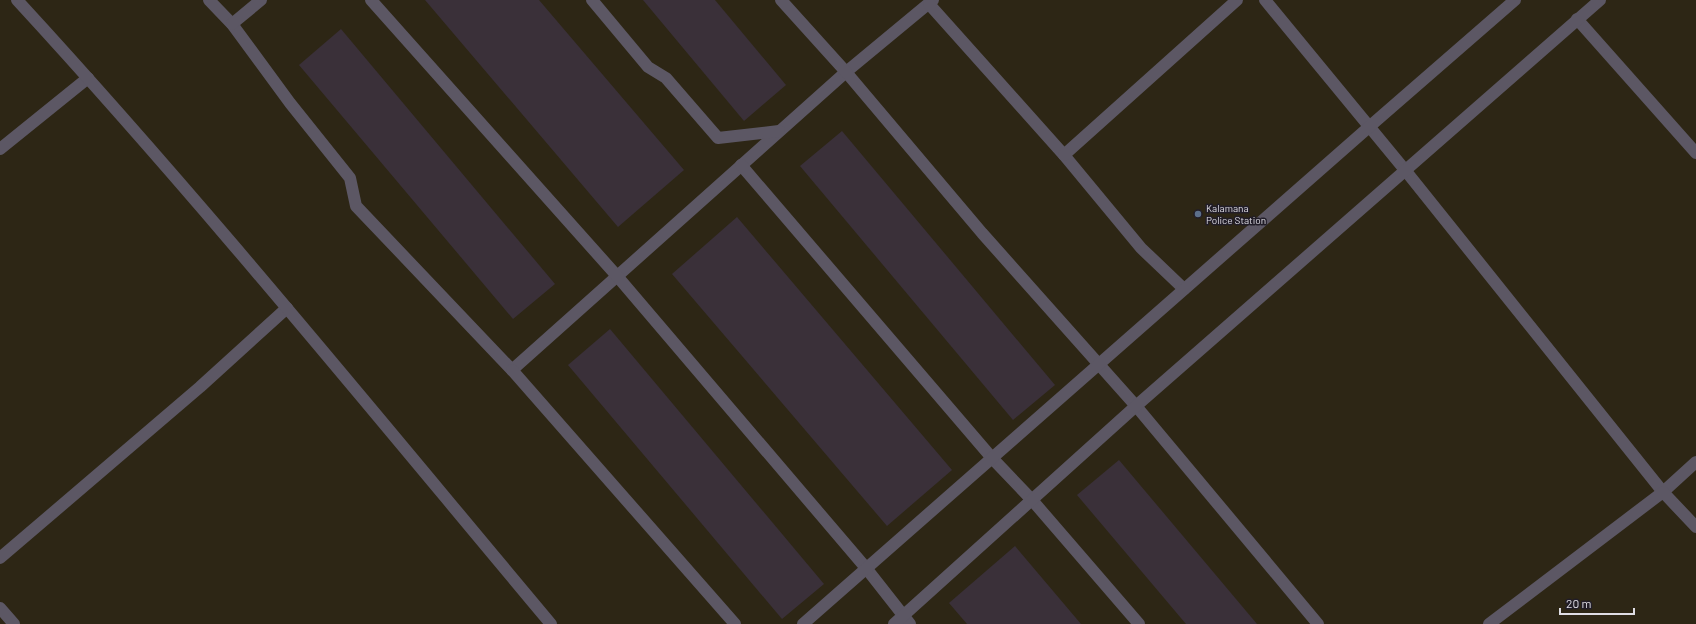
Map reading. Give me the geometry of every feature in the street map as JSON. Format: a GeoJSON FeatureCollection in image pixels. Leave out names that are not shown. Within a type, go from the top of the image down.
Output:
{"type":"FeatureCollection","features":[{"type":"Feature","properties":{"kind":"street"},"geometry":{"type":"LineString","coordinates":[[17,0],[88,78],[287,308],[551,624]]}},
{"type":"Feature","properties":{"kind":"street"},"geometry":{"type":"LineString","coordinates":[[209,0],[232,24],[290,103],[350,178],[356,206],[512,370],[735,624]]}},
{"type":"Feature","properties":{"kind":"street"},"geometry":{"type":"LineString","coordinates":[[232,24],[260,0]]}},
{"type":"Feature","properties":{"kind":"street"},"geometry":{"type":"LineString","coordinates":[[371,0],[617,276],[866,568],[903,621],[1032,500],[1136,406],[1600,0]]}},
{"type":"Feature","properties":{"kind":"street"},"geometry":{"type":"LineString","coordinates":[[592,0],[648,66],[666,78],[718,138],[779,131]]}},
{"type":"Feature","properties":{"kind":"street"},"geometry":{"type":"LineString","coordinates":[[781,0],[846,72],[982,233],[1136,406],[1318,624]]}},
{"type":"Feature","properties":{"kind":"street"},"geometry":{"type":"LineString","coordinates":[[1064,155],[1237,0]]}},
{"type":"Feature","properties":{"kind":"street"},"geometry":{"type":"LineString","coordinates":[[1265,0],[1405,170],[1663,492],[1696,527]]}},
{"type":"Feature","properties":{"kind":"street"},"geometry":{"type":"LineString","coordinates":[[803,624],[1369,126],[1515,0]]}},
{"type":"Feature","properties":{"kind":"street"},"geometry":{"type":"LineString","coordinates":[[512,370],[846,72],[931,2],[1064,155],[1141,248],[1184,289]]}},
{"type":"Feature","properties":{"kind":"street"},"geometry":{"type":"LineString","coordinates":[[1577,19],[1696,154]]}},
{"type":"Feature","properties":{"kind":"street"},"geometry":{"type":"LineString","coordinates":[[0,149],[88,78]]}},
{"type":"Feature","properties":{"kind":"street"},"geometry":{"type":"LineString","coordinates":[[741,165],[992,458],[1032,500],[1139,624]]}},
{"type":"Feature","properties":{"kind":"street"},"geometry":{"type":"LineString","coordinates":[[0,558],[200,387],[287,308]]}},
{"type":"Feature","properties":{"kind":"street"},"geometry":{"type":"LineString","coordinates":[[1489,624],[1663,492],[1696,462]]}},
{"type":"Feature","properties":{"kind":"street"},"geometry":{"type":"LineString","coordinates":[[0,608],[14,624]]}},
{"type":"Feature","properties":{"kind":"shaded area"},"geometry":{"type":"Polygon","coordinates":[[[0,0],[1696,0],[1696,624],[0,624],[0,0]]]}},
{"type":"Feature","properties":{"kind":"building"},"geometry":{"type":"Polygon","coordinates":[[[425,0],[539,0],[684,170],[618,227],[425,0]]]}},
{"type":"Feature","properties":{"kind":"building"},"geometry":{"type":"Polygon","coordinates":[[[643,0],[715,0],[786,85],[744,121],[643,0]]]}},
{"type":"Feature","properties":{"kind":"building"},"geometry":{"type":"Polygon","coordinates":[[[341,29],[555,284],[513,319],[299,65],[341,29]]]}},
{"type":"Feature","properties":{"kind":"building"},"geometry":{"type":"Polygon","coordinates":[[[842,131],[1055,385],[1013,420],[800,166],[842,131]]]}},
{"type":"Feature","properties":{"kind":"building"},"geometry":{"type":"Polygon","coordinates":[[[737,217],[952,470],[887,526],[672,274],[737,217]]]}},
{"type":"Feature","properties":{"kind":"building"},"geometry":{"type":"Polygon","coordinates":[[[610,329],[824,584],[782,619],[568,365],[610,329]]]}},
{"type":"Feature","properties":{"kind":"building"},"geometry":{"type":"Polygon","coordinates":[[[1119,460],[1257,624],[1186,624],[1077,495],[1119,460]]]}},
{"type":"Feature","properties":{"kind":"building"},"geometry":{"type":"Polygon","coordinates":[[[1015,546],[1081,624],[967,624],[949,603],[1015,546]]]}},
{"type":"Feature","properties":{"kind":"place","name":"Kalamana Police Station"},"geometry":{"type":"Point","coordinates":[1198,214]}}]}
